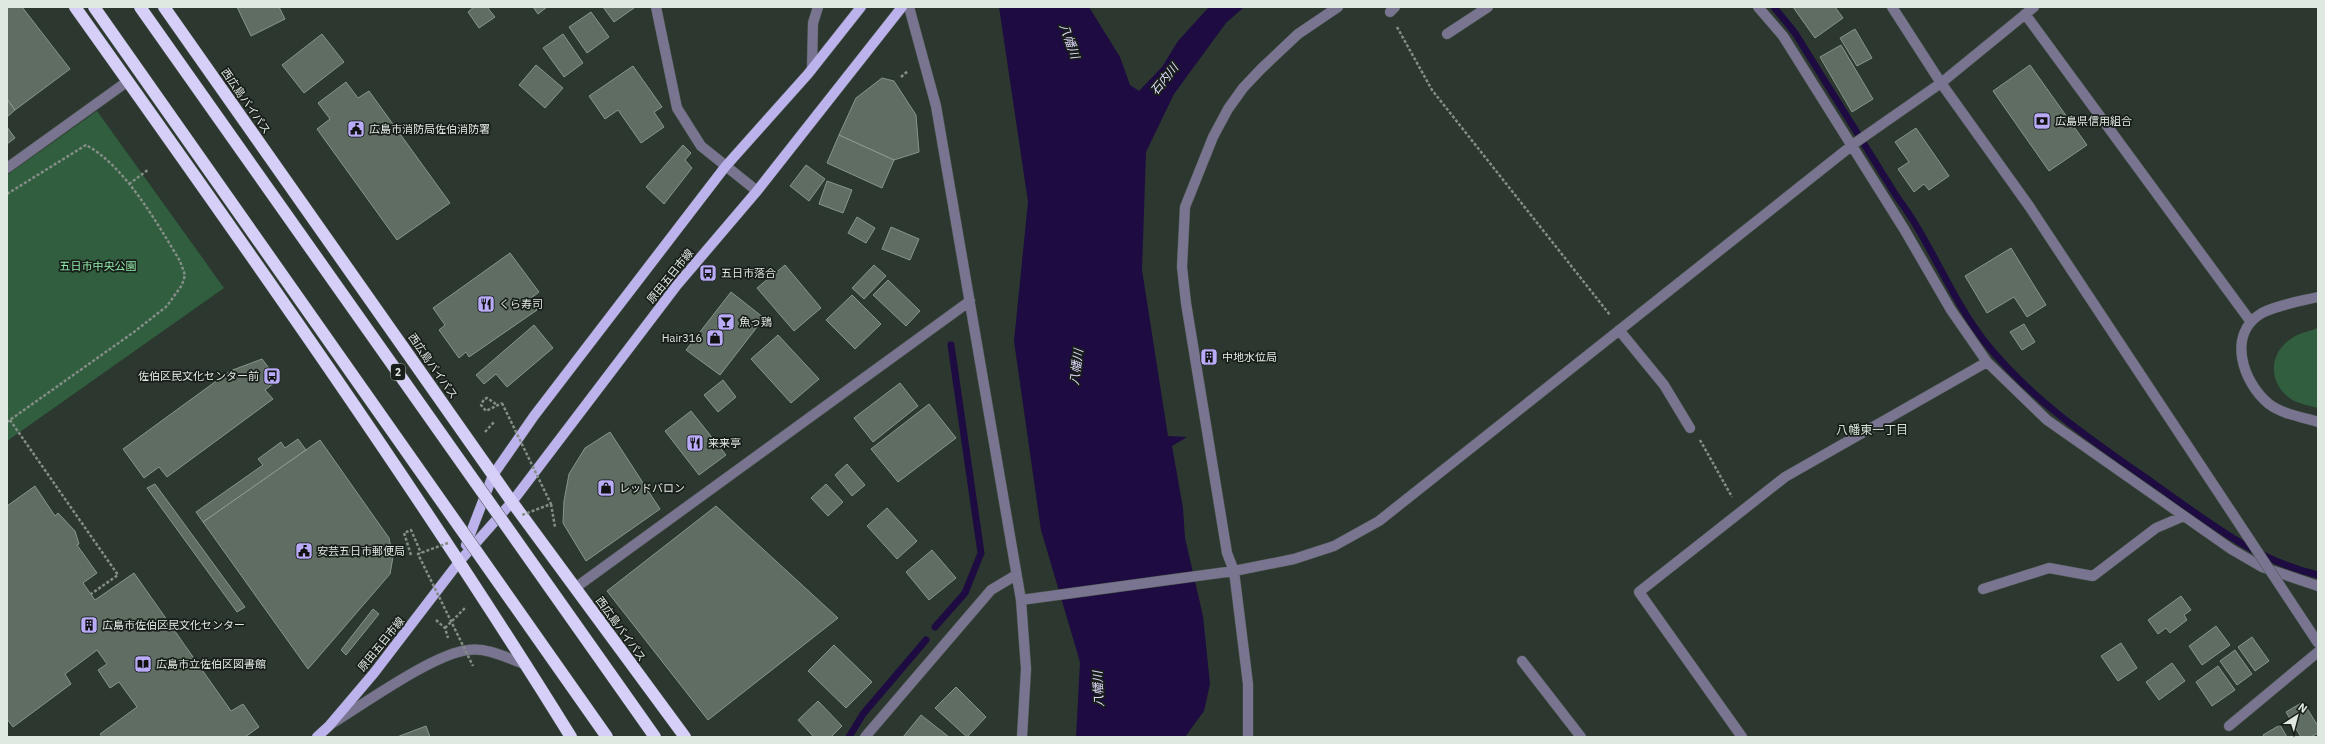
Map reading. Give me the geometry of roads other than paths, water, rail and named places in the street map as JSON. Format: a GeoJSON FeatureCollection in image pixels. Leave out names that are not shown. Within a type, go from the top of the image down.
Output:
{"type":"FeatureCollection","features":[{"type":"Feature","properties":{"kind":"highway"},"geometry":{"type":"LineString","coordinates":[[75,7],[291,311],[459,562],[572,737]]}},
{"type":"Feature","properties":{"kind":"highway"},"geometry":{"type":"LineString","coordinates":[[94,7],[607,737]]}},
{"type":"Feature","properties":{"kind":"highway","name":"2"},"geometry":{"type":"LineString","coordinates":[[140,7],[655,737]]}},
{"type":"Feature","properties":{"kind":"highway","name":"西広島バイパス"},"geometry":{"type":"LineString","coordinates":[[164,7],[512,502],[685,737]]}},
{"type":"Feature","properties":{"kind":"main road","name":"原田五日市線"},"geometry":{"type":"LineString","coordinates":[[459,562],[493,475],[534,416],[725,167],[812,68],[861,7]]}},
{"type":"Feature","properties":{"kind":"main road","name":"原田五日市線"},"geometry":{"type":"LineString","coordinates":[[317,737],[329,726],[424,610],[459,562],[512,502],[677,285],[757,192],[902,7]]}},
{"type":"Feature","properties":{"kind":"street"},"geometry":{"type":"LineString","coordinates":[[656,7],[677,108],[701,146],[757,192]]}},
{"type":"Feature","properties":{"kind":"street"},"geometry":{"type":"LineString","coordinates":[[812,68],[813,23],[818,7]]}},
{"type":"Feature","properties":{"kind":"street"},"geometry":{"type":"LineString","coordinates":[[909,7],[936,106],[1016,575],[1022,600],[1026,669],[1022,737]]}},
{"type":"Feature","properties":{"kind":"street"},"geometry":{"type":"LineString","coordinates":[[1248,737],[1248,684],[1234,571],[1227,553],[1186,303],[1182,266],[1185,207],[1213,137],[1228,109],[1243,88],[1298,34],[1338,7]]}},
{"type":"Feature","properties":{"kind":"street"},"geometry":{"type":"LineString","coordinates":[[1447,34],[1488,7]]}},
{"type":"Feature","properties":{"kind":"street"},"geometry":{"type":"LineString","coordinates":[[1758,7],[1783,36],[1904,228],[1951,310],[1987,362],[2047,420],[2231,549],[2262,567],[2318,586]]}},
{"type":"Feature","properties":{"kind":"street"},"geometry":{"type":"LineString","coordinates":[[1892,7],[1941,83],[2029,206],[2318,643]]}},
{"type":"Feature","properties":{"kind":"street"},"geometry":{"type":"LineString","coordinates":[[1022,600],[1234,571],[1294,559],[1334,546],[1379,521],[1853,145],[1941,83],[2034,7]]}},
{"type":"Feature","properties":{"kind":"street"},"geometry":{"type":"LineString","coordinates":[[2025,14],[2251,322]]}},
{"type":"Feature","properties":{"kind":"street"},"geometry":{"type":"LineString","coordinates":[[7,168],[128,81]]}},
{"type":"Feature","properties":{"kind":"street"},"geometry":{"type":"LineString","coordinates":[[2318,297],[2262,313],[2251,322],[2242,340],[2241,357],[2246,377],[2258,394],[2270,405],[2318,422]]}},
{"type":"Feature","properties":{"kind":"street"},"geometry":{"type":"LineString","coordinates":[[575,588],[970,302]]}},
{"type":"Feature","properties":{"kind":"street"},"geometry":{"type":"LineString","coordinates":[[1619,330],[1664,385],[1690,428]]}},
{"type":"Feature","properties":{"kind":"street"},"geometry":{"type":"LineString","coordinates":[[1742,737],[1639,592],[1785,477],[1987,362]]}},
{"type":"Feature","properties":{"kind":"street"},"geometry":{"type":"LineString","coordinates":[[1983,589],[2049,568],[2093,576],[2156,528],[2184,516]]}},
{"type":"Feature","properties":{"kind":"street"},"geometry":{"type":"LineString","coordinates":[[866,737],[991,590],[1016,575]]}},
{"type":"Feature","properties":{"kind":"street"},"geometry":{"type":"LineString","coordinates":[[329,726],[412,675],[440,659],[453,654],[469,650],[487,651],[527,666]]}},
{"type":"Feature","properties":{"kind":"street"},"geometry":{"type":"LineString","coordinates":[[2230,726],[2318,652]]}},
{"type":"Feature","properties":{"kind":"street"},"geometry":{"type":"LineString","coordinates":[[1522,661],[1581,737]]}},
{"type":"Feature","properties":{"kind":"water"},"geometry":{"type":"Polygon","coordinates":[[[999,7],[1089,7],[1120,57],[1130,85],[1139,91],[1162,67],[1178,41],[1209,7],[1244,7],[1226,23],[1174,94],[1146,152],[1142,270],[1168,436],[1187,437],[1172,446],[1183,508],[1185,538],[1203,616],[1210,684],[1204,711],[1185,737],[1076,737],[1080,662],[1041,530],[1014,341],[1028,202],[999,7]]]}},
{"type":"Feature","properties":{"kind":"waterway"},"geometry":{"type":"LineString","coordinates":[[1774,7],[1795,33],[1909,214],[1961,307],[1985,342],[2022,383],[2086,435],[2231,537],[2273,560],[2295,569],[2318,575]]}},
{"type":"Feature","properties":{"kind":"waterway"},"geometry":{"type":"LineString","coordinates":[[935,627],[965,593],[981,553],[951,345]]}},
{"type":"Feature","properties":{"kind":"waterway"},"geometry":{"type":"LineString","coordinates":[[849,737],[863,714],[926,640]]}},
{"type":"Feature","properties":{"kind":"place","name":"広島県信用組合"},"geometry":{"type":"Point","coordinates":[2042,121]}},
{"type":"Feature","properties":{"kind":"place","name":"広島市消防局佐伯消防署"},"geometry":{"type":"Point","coordinates":[356,129]}},
{"type":"Feature","properties":{"kind":"place","name":"五日市落合"},"geometry":{"type":"Point","coordinates":[708,273]}},
{"type":"Feature","properties":{"kind":"place","name":"くら寿司"},"geometry":{"type":"Point","coordinates":[486,304]}},
{"type":"Feature","properties":{"kind":"place","name":"魚っ鶏"},"geometry":{"type":"Point","coordinates":[726,322]}},
{"type":"Feature","properties":{"kind":"place","name":"Hair316"},"geometry":{"type":"Point","coordinates":[715,338]}},
{"type":"Feature","properties":{"kind":"place","name":"中地水位局"},"geometry":{"type":"Point","coordinates":[1209,357]}},
{"type":"Feature","properties":{"kind":"place","name":"佐伯区民文化センター前"},"geometry":{"type":"Point","coordinates":[272,376]}},
{"type":"Feature","properties":{"kind":"place","name":"来来亭"},"geometry":{"type":"Point","coordinates":[695,443]}},
{"type":"Feature","properties":{"kind":"place","name":"レッドバロン"},"geometry":{"type":"Point","coordinates":[606,488]}},
{"type":"Feature","properties":{"kind":"place","name":"安芸五日市郵便局"},"geometry":{"type":"Point","coordinates":[304,551]}},
{"type":"Feature","properties":{"kind":"place","name":"広島市佐伯区民文化センター"},"geometry":{"type":"Point","coordinates":[89,625]}},
{"type":"Feature","properties":{"kind":"place","name":"広島市立佐伯区図書館"},"geometry":{"type":"Point","coordinates":[143,664]}},
{"type":"Feature","properties":{"kind":"district","name":"八幡東一丁目"},"geometry":{"type":"Point","coordinates":[1872,429]}},
{"type":"Feature","properties":{"kind":"water label","name":"八幡川"},"geometry":{"type":"Point","coordinates":[1070,41]}},
{"type":"Feature","properties":{"kind":"water label","name":"石内川"},"geometry":{"type":"Point","coordinates":[1164,79]}},
{"type":"Feature","properties":{"kind":"water label","name":"八幡川"},"geometry":{"type":"Point","coordinates":[1076,367]}},
{"type":"Feature","properties":{"kind":"water label","name":"八幡川"},"geometry":{"type":"Point","coordinates":[1098,689]}},
{"type":"Feature","properties":{"kind":"park label","name":"五日市中央公園"},"geometry":{"type":"Point","coordinates":[98,266]}}]}
